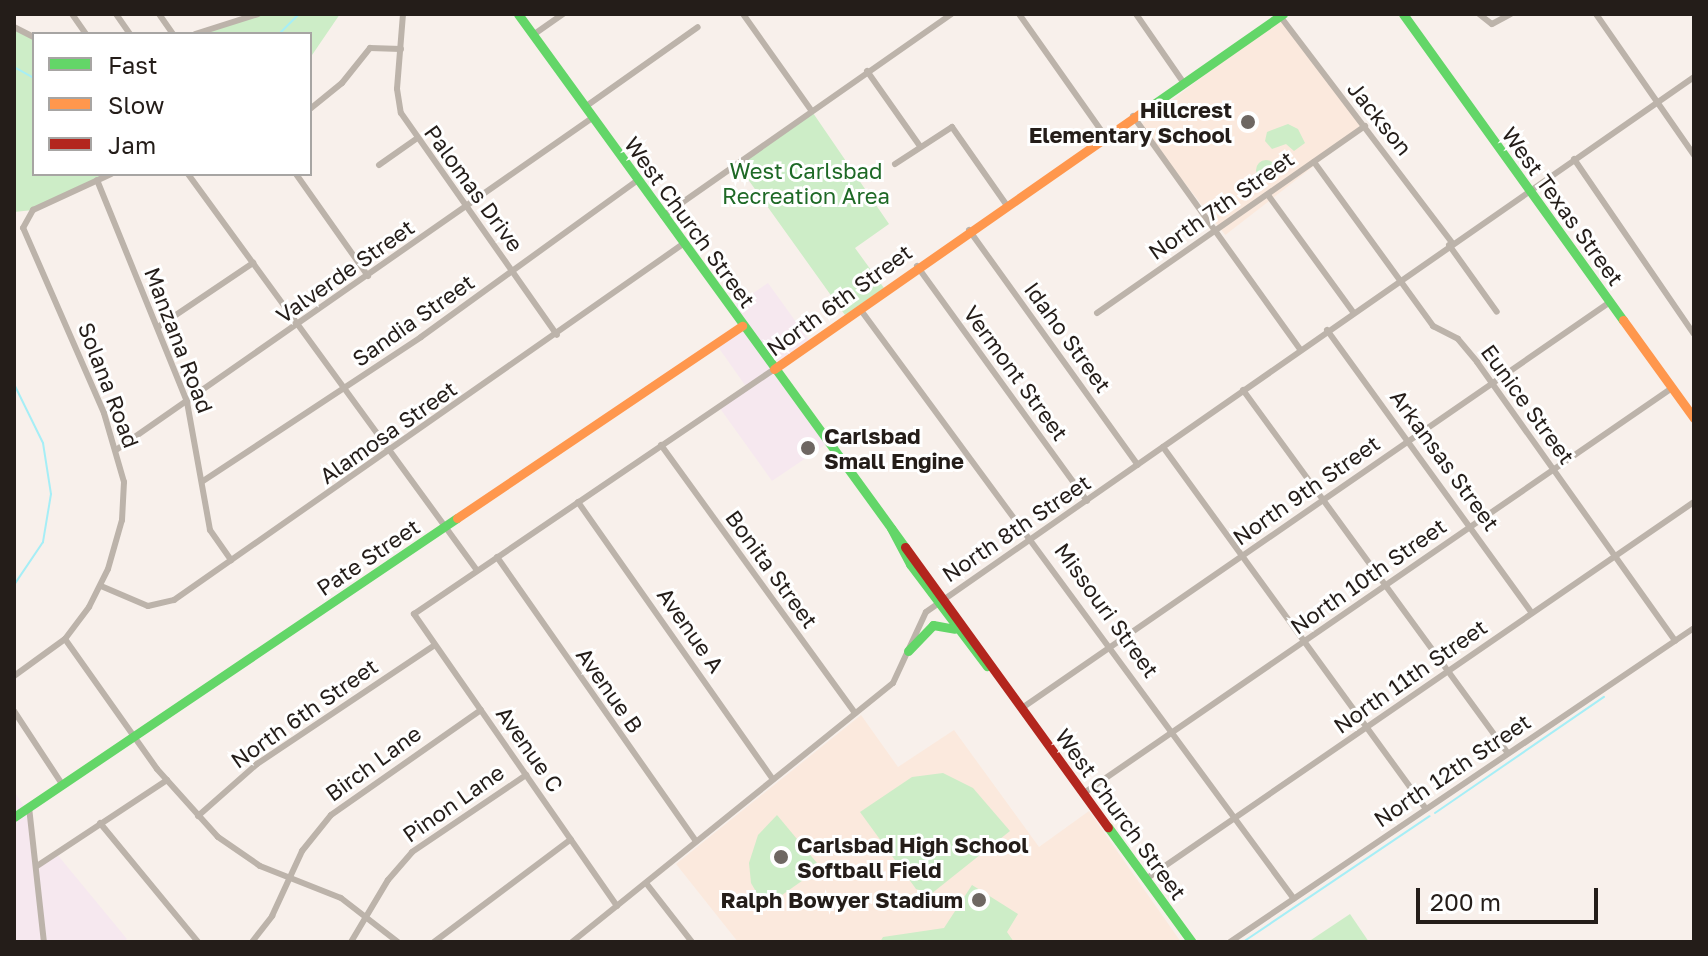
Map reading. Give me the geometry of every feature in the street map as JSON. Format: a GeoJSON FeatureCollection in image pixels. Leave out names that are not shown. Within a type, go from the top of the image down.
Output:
{"type":"FeatureCollection","features":[{"type":"Feature","properties":{"kind":"street"},"geometry":{"type":"LineString","coordinates":[[72,14],[85,32]]}},
{"type":"Feature","properties":{"kind":"street"},"geometry":{"type":"LineString","coordinates":[[116,14],[129,32]]}},
{"type":"Feature","properties":{"kind":"street"},"geometry":{"type":"LineString","coordinates":[[159,14],[172,32]]}},
{"type":"Feature","properties":{"kind":"street"},"geometry":{"type":"LineString","coordinates":[[201,32],[258,14]]}},
{"type":"Feature","properties":{"kind":"street"},"geometry":{"type":"LineString","coordinates":[[312,107],[342,83],[370,48],[401,49],[403,14]]}},
{"type":"Feature","properties":{"kind":"street","name":"West Church Street"},"geometry":{"type":"LineString","coordinates":[[518,14],[1192,942]]}},
{"type":"Feature","properties":{"kind":"street"},"geometry":{"type":"LineString","coordinates":[[533,35],[563,14]]}},
{"type":"Feature","properties":{"kind":"street"},"geometry":{"type":"LineString","coordinates":[[743,14],[811,110]]}},
{"type":"Feature","properties":{"kind":"street"},"geometry":{"type":"LineString","coordinates":[[663,216],[951,14]]}},
{"type":"Feature","properties":{"kind":"street"},"geometry":{"type":"LineString","coordinates":[[1019,14],[1105,136]]}},
{"type":"Feature","properties":{"kind":"street"},"geometry":{"type":"LineString","coordinates":[[1136,14],[1183,82]]}},
{"type":"Feature","properties":{"kind":"street","name":"West Texas Street"},"geometry":{"type":"LineString","coordinates":[[1403,14],[1694,418]]}},
{"type":"Feature","properties":{"kind":"street"},"geometry":{"type":"LineString","coordinates":[[1479,14],[1486,23],[1511,14]]}},
{"type":"Feature","properties":{"kind":"street"},"geometry":{"type":"LineString","coordinates":[[1596,14],[1694,155]]}},
{"type":"Feature","properties":{"kind":"street","name":"North 6th Street"},"geometry":{"type":"LineString","coordinates":[[414,614],[774,369],[858,306],[1282,15]]}},
{"type":"Feature","properties":{"kind":"street","name":"Jackson"},"geometry":{"type":"LineString","coordinates":[[1282,15],[1497,312]]}},
{"type":"Feature","properties":{"kind":"street"},"geometry":{"type":"LineString","coordinates":[[14,27],[32,36]]}},
{"type":"Feature","properties":{"kind":"street"},"geometry":{"type":"LineString","coordinates":[[585,107],[698,27]]}},
{"type":"Feature","properties":{"kind":"street","name":"Palomas Drive"},"geometry":{"type":"LineString","coordinates":[[401,49],[398,104],[416,139],[557,335]]}},
{"type":"Feature","properties":{"kind":"street"},"geometry":{"type":"LineString","coordinates":[[867,71],[920,146]]}},
{"type":"Feature","properties":{"kind":"street","name":"North 8th Street"},"geometry":{"type":"LineString","coordinates":[[572,942],[893,683],[919,620],[942,600],[1694,77]]}},
{"type":"Feature","properties":{"kind":"street"},"geometry":{"type":"LineString","coordinates":[[1133,116],[1300,349]]}},
{"type":"Feature","properties":{"kind":"street","name":"Valverde Street"},"geometry":{"type":"LineString","coordinates":[[116,450],[592,118]]}},
{"type":"Feature","properties":{"kind":"street","name":"North 7th Street"},"geometry":{"type":"LineString","coordinates":[[1097,313],[1365,126]]}},
{"type":"Feature","properties":{"kind":"street"},"geometry":{"type":"LineString","coordinates":[[895,164],[954,127],[1006,204]]}},
{"type":"Feature","properties":{"kind":"street"},"geometry":{"type":"LineString","coordinates":[[379,165],[416,139]]}},
{"type":"Feature","properties":{"kind":"street"},"geometry":{"type":"LineString","coordinates":[[1574,159],[1694,334]]}},
{"type":"Feature","properties":{"kind":"street","name":"Eunice Street"},"geometry":{"type":"LineString","coordinates":[[1314,162],[1435,329],[1458,339],[1491,382],[1675,641]]}},
{"type":"Feature","properties":{"kind":"street","name":"Solana Road"},"geometry":{"type":"LineString","coordinates":[[14,676],[65,639],[101,586],[124,509],[116,450],[92,378],[23,228],[33,210],[106,176]]}},
{"type":"Feature","properties":{"kind":"street"},"geometry":{"type":"LineString","coordinates":[[189,176],[477,570]]}},
{"type":"Feature","properties":{"kind":"street"},"geometry":{"type":"LineString","coordinates":[[297,176],[368,276]]}},
{"type":"Feature","properties":{"kind":"street","name":"Manzana Road"},"geometry":{"type":"LineString","coordinates":[[97,180],[187,402],[210,530],[231,560]]}},
{"type":"Feature","properties":{"kind":"street","name":"Sandia Street"},"geometry":{"type":"LineString","coordinates":[[203,481],[345,389],[638,180]]}},
{"type":"Feature","properties":{"kind":"street"},"geometry":{"type":"LineString","coordinates":[[1268,195],[1353,312]]}},
{"type":"Feature","properties":{"kind":"street","name":"Idaho Street"},"geometry":{"type":"LineString","coordinates":[[969,230],[1138,465]]}},
{"type":"Feature","properties":{"kind":"street","name":"Alamosa Street"},"geometry":{"type":"LineString","coordinates":[[101,586],[135,602],[160,605],[391,452],[683,244]]}},
{"type":"Feature","properties":{"kind":"street"},"geometry":{"type":"LineString","coordinates":[[158,327],[253,263]]}},
{"type":"Feature","properties":{"kind":"street","name":"Vermont Street"},"geometry":{"type":"LineString","coordinates":[[917,266],[1087,501]]}},
{"type":"Feature","properties":{"kind":"street","name":"North 9th Street"},"geometry":{"type":"LineString","coordinates":[[1022,708],[1610,302]]}},
{"type":"Feature","properties":{"kind":"street","name":"Missouri Street"},"geometry":{"type":"LineString","coordinates":[[858,306],[1111,646],[1294,899]]}},
{"type":"Feature","properties":{"kind":"street","name":"Pate Street"},"geometry":{"type":"LineString","coordinates":[[14,817],[742,326]]}},
{"type":"Feature","properties":{"kind":"street","name":"Arkansas Street"},"geometry":{"type":"LineString","coordinates":[[1327,330],[1532,613]]}},
{"type":"Feature","properties":{"kind":"street","name":"North 10th Street"},"geometry":{"type":"LineString","coordinates":[[1084,793],[1672,388]]}},
{"type":"Feature","properties":{"kind":"street"},"geometry":{"type":"LineString","coordinates":[[1243,390],[1508,753]]}},
{"type":"Feature","properties":{"kind":"street","name":"Bonita Street"},"geometry":{"type":"LineString","coordinates":[[661,445],[855,713]]}},
{"type":"Feature","properties":{"kind":"street"},"geometry":{"type":"LineString","coordinates":[[1163,447],[1426,809]]}},
{"type":"Feature","properties":{"kind":"street","name":"Avenue A"},"geometry":{"type":"LineString","coordinates":[[578,502],[773,779]]}},
{"type":"Feature","properties":{"kind":"street","name":"North 11th Street"},"geometry":{"type":"LineString","coordinates":[[1146,879],[1694,502]]}},
{"type":"Feature","properties":{"kind":"street","name":"Avenue B"},"geometry":{"type":"LineString","coordinates":[[497,557],[696,841]]}},
{"type":"Feature","properties":{"kind":"street","name":"West Church Street"},"geometry":{"type":"LineString","coordinates":[[942,600],[960,631],[1022,708]]}},
{"type":"Feature","properties":{"kind":"street","name":"Avenue C"},"geometry":{"type":"LineString","coordinates":[[414,614],[617,906]]}},
{"type":"Feature","properties":{"kind":"street"},"geometry":{"type":"LineString","coordinates":[[908,651],[936,624],[960,631]]}},
{"type":"Feature","properties":{"kind":"street","name":"North 12th Street"},"geometry":{"type":"LineString","coordinates":[[1230,942],[1694,628]]}},
{"type":"Feature","properties":{"kind":"street"},"geometry":{"type":"LineString","coordinates":[[65,639],[167,780],[198,816],[240,856],[331,894],[367,915],[398,942]]}},
{"type":"Feature","properties":{"kind":"street","name":"North 6th Street"},"geometry":{"type":"LineString","coordinates":[[198,816],[257,764],[435,645]]}},
{"type":"Feature","properties":{"kind":"street","name":"Birch Lane"},"geometry":{"type":"LineString","coordinates":[[252,942],[272,916],[308,842],[341,806],[481,710]]}},
{"type":"Feature","properties":{"kind":"street"},"geometry":{"type":"LineString","coordinates":[[14,711],[62,784]]}},
{"type":"Feature","properties":{"kind":"street","name":"Pinon Lane"},"geometry":{"type":"LineString","coordinates":[[351,942],[412,852],[526,775]]}},
{"type":"Feature","properties":{"kind":"street"},"geometry":{"type":"LineString","coordinates":[[37,866],[167,780]]}},
{"type":"Feature","properties":{"kind":"street"},"geometry":{"type":"LineString","coordinates":[[29,807],[44,942]]}},
{"type":"Feature","properties":{"kind":"street"},"geometry":{"type":"LineString","coordinates":[[100,823],[198,942]]}},
{"type":"Feature","properties":{"kind":"street"},"geometry":{"type":"LineString","coordinates":[[434,942],[571,839]]}},
{"type":"Feature","properties":{"kind":"street"},"geometry":{"type":"LineString","coordinates":[[646,883],[692,942]]}},
{"type":"Feature","properties":{"kind":"shaded area","name":"Hillcrest Elementary School"},"geometry":{"type":"Polygon","coordinates":[[[1280,16],[1366,126],[1225,235],[1140,126],[1280,16]]]}},
{"type":"Feature","properties":{"kind":"shaded area"},"geometry":{"type":"Polygon","coordinates":[[[768,283],[809,340],[774,369],[828,443],[772,481],[719,407],[747,388],[716,344],[742,326],[730,309],[768,283]]]}},
{"type":"Feature","properties":{"kind":"shaded area"},"geometry":{"type":"Polygon","coordinates":[[[861,715],[898,767],[954,730],[1039,847],[1089,811],[1181,942],[738,942],[676,864],[861,715]]]}},
{"type":"Feature","properties":{"kind":"shaded area"},"geometry":{"type":"Polygon","coordinates":[[[14,791],[26,809],[37,865],[56,853],[127,939],[123,942],[14,942],[14,791]]]}},
{"type":"Feature","properties":{"kind":"green space"},"geometry":{"type":"Polygon","coordinates":[[[258,14],[340,14],[312,55],[312,32],[201,32],[258,14]]]}},
{"type":"Feature","properties":{"kind":"green space"},"geometry":{"type":"Polygon","coordinates":[[[14,27],[32,36],[32,176],[107,176],[33,210],[14,212],[14,27]]]}},
{"type":"Feature","properties":{"kind":"green space","name":"West Carlsbad Recreation Area"},"geometry":{"type":"Polygon","coordinates":[[[811,110],[889,224],[855,248],[884,288],[845,315],[737,164],[811,110]]]}},
{"type":"Feature","properties":{"kind":"green space"},"geometry":{"type":"Polygon","coordinates":[[[1288,124],[1298,129],[1305,143],[1294,151],[1286,144],[1272,149],[1265,141],[1267,132],[1288,124]]]}},
{"type":"Feature","properties":{"kind":"green space"},"geometry":{"type":"Polygon","coordinates":[[[1266,160],[1273,163],[1276,170],[1273,177],[1266,180],[1259,177],[1256,170],[1259,163],[1266,160]]]}},
{"type":"Feature","properties":{"kind":"green space"},"geometry":{"type":"Polygon","coordinates":[[[943,773],[973,788],[1010,831],[931,894],[916,889],[860,812],[912,777],[943,773]]]}},
{"type":"Feature","properties":{"kind":"green space","name":"Carlsbad High School Softball Field"},"geometry":{"type":"Polygon","coordinates":[[[777,815],[817,863],[816,871],[765,907],[751,883],[749,863],[758,835],[777,815]]]}},
{"type":"Feature","properties":{"kind":"green space","name":"Ralph Bowyer Stadium"},"geometry":{"type":"Polygon","coordinates":[[[972,885],[1018,914],[1007,932],[1014,942],[880,942],[883,937],[944,928],[972,885]]]}},
{"type":"Feature","properties":{"kind":"green space"},"geometry":{"type":"Polygon","coordinates":[[[1350,914],[1369,942],[1308,942],[1350,914]]]}},
{"type":"Feature","properties":{"kind":"waterway"},"geometry":{"type":"LineString","coordinates":[[281,32],[299,14]]}},
{"type":"Feature","properties":{"kind":"waterway"},"geometry":{"type":"LineString","coordinates":[[14,67],[32,77]]}},
{"type":"Feature","properties":{"kind":"waterway"},"geometry":{"type":"LineString","coordinates":[[14,384],[43,443],[51,494],[43,542],[14,585]]}},
{"type":"Feature","properties":{"kind":"waterway"},"geometry":{"type":"LineString","coordinates":[[1435,813],[1604,697]]}},
{"type":"Feature","properties":{"kind":"waterway"},"geometry":{"type":"LineString","coordinates":[[1243,942],[1430,816]]}},
{"type":"Feature","properties":{"kind":"traffic: fast"},"geometry":{"type":"LineString","coordinates":[[518,14],[905,547]]}},
{"type":"Feature","properties":{"kind":"traffic: fast"},"geometry":{"type":"LineString","coordinates":[[1151,106],[1283,14]]}},
{"type":"Feature","properties":{"kind":"traffic: fast"},"geometry":{"type":"LineString","coordinates":[[1403,14],[1623,320]]}},
{"type":"Feature","properties":{"kind":"traffic: fast"},"geometry":{"type":"LineString","coordinates":[[14,817],[457,518]]}},
{"type":"Feature","properties":{"kind":"traffic: fast"},"geometry":{"type":"LineString","coordinates":[[891,528],[910,564],[987,666]]}},
{"type":"Feature","properties":{"kind":"traffic: fast"},"geometry":{"type":"LineString","coordinates":[[908,651],[933,625],[955,629]]}},
{"type":"Feature","properties":{"kind":"traffic: fast"},"geometry":{"type":"LineString","coordinates":[[1108,827],[1192,942]]}},
{"type":"Feature","properties":{"kind":"traffic: slow"},"geometry":{"type":"LineString","coordinates":[[774,369],[1151,106]]}},
{"type":"Feature","properties":{"kind":"traffic: slow"},"geometry":{"type":"LineString","coordinates":[[1623,320],[1694,418]]}},
{"type":"Feature","properties":{"kind":"traffic: slow"},"geometry":{"type":"LineString","coordinates":[[457,518],[742,326]]}},
{"type":"Feature","properties":{"kind":"traffic: jam"},"geometry":{"type":"LineString","coordinates":[[905,547],[1108,827]]}},
{"type":"Feature","properties":{"kind":"place","name":"Hillcrest Elementary School"},"geometry":{"type":"Point","coordinates":[1248,122]}},
{"type":"Feature","properties":{"kind":"place","name":"Carlsbad Small Engine"},"geometry":{"type":"Point","coordinates":[808,448]}},
{"type":"Feature","properties":{"kind":"place","name":"Carlsbad High School Softball Field"},"geometry":{"type":"Point","coordinates":[781,857]}},
{"type":"Feature","properties":{"kind":"place","name":"Ralph Bowyer Stadium"},"geometry":{"type":"Point","coordinates":[979,900]}}]}
